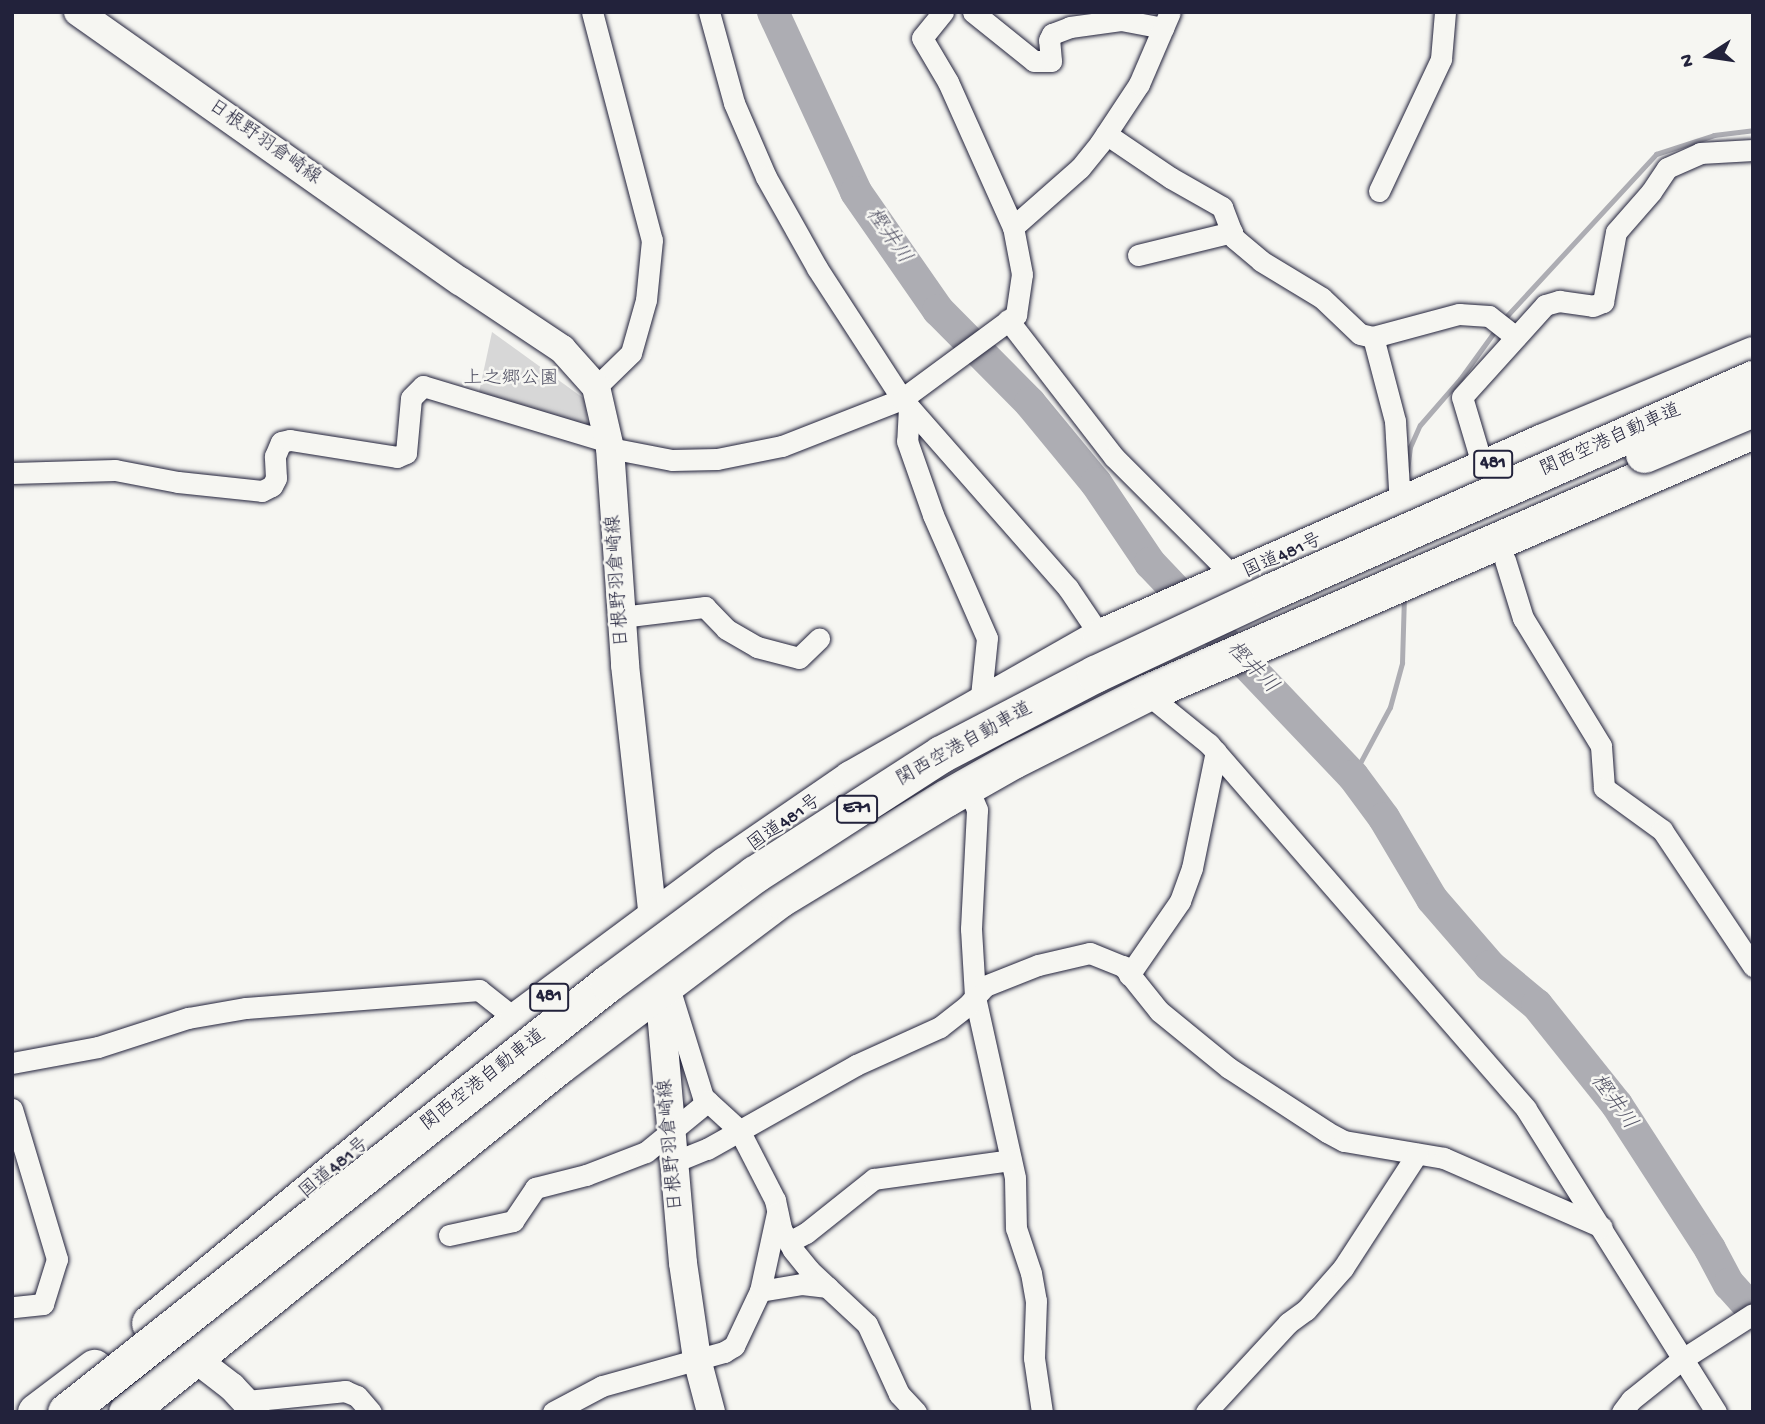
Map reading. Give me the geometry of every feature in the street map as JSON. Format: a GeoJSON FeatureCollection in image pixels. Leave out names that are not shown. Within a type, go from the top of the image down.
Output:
{"type":"FeatureCollection","features":[{"type":"Feature","properties":{"kind":"highway","name":"国道481号"},"geometry":{"type":"LineString","coordinates":[[36,1412],[125,1345],[517,1020],[726,865],[851,779],[1101,637],[1753,355]]}},
{"type":"Feature","properties":{"kind":"highway","name":"関西空港自動車道"},"geometry":{"type":"LineString","coordinates":[[66,1412],[608,983],[755,874],[941,754],[1095,674],[1270,592],[1753,379]]}},
{"type":"Feature","properties":{"kind":"highway","name":"関西空港自動車道"},"geometry":{"type":"LineString","coordinates":[[105,1412],[536,1072],[664,964],[952,778],[1171,662],[1753,408]]}},
{"type":"Feature","properties":{"kind":"highway"},"geometry":{"type":"LineString","coordinates":[[127,1412],[550,1072],[779,899],[967,786],[1146,693],[1753,430]]}},
{"type":"Feature","properties":{"kind":"main road","name":"日根野羽倉崎線"},"geometry":{"type":"LineString","coordinates":[[78,12],[460,281],[562,349],[596,387],[609,445],[621,617],[662,988],[683,1263],[697,1359],[711,1412]]}},
{"type":"Feature","properties":{"kind":"main road"},"geometry":{"type":"LineString","coordinates":[[193,1357],[251,1406]]}},
{"type":"Feature","properties":{"kind":"street"},"geometry":{"type":"LineString","coordinates":[[592,12],[652,240],[646,300],[631,353],[596,387]]}},
{"type":"Feature","properties":{"kind":"street"},"geometry":{"type":"LineString","coordinates":[[709,12],[734,103],[766,177],[817,268],[905,403],[1068,588],[1101,637]]}},
{"type":"Feature","properties":{"kind":"street"},"geometry":{"type":"LineString","coordinates":[[12,473],[115,470],[178,482],[262,491],[272,486],[276,478],[275,456],[281,442],[290,440],[397,457],[406,453],[411,398],[423,386],[609,445],[672,460],[717,459],[782,446],[905,403],[1016,315],[1022,274],[1013,227],[964,116],[922,38],[943,12]]}},
{"type":"Feature","properties":{"kind":"street"},"geometry":{"type":"LineString","coordinates":[[973,12],[1034,61],[1051,61],[1049,40],[1052,34],[1070,27],[1121,20],[1167,20],[1139,84],[1106,134],[1080,167],[1013,227]]}},
{"type":"Feature","properties":{"kind":"street"},"geometry":{"type":"LineString","coordinates":[[1379,191],[1441,59],[1445,12]]}},
{"type":"Feature","properties":{"kind":"street"},"geometry":{"type":"LineString","coordinates":[[1106,134],[1171,178],[1222,206],[1234,238],[1261,261],[1322,298],[1360,334],[1373,337],[1459,314],[1489,316],[1516,337]]}},
{"type":"Feature","properties":{"kind":"street"},"geometry":{"type":"LineString","coordinates":[[1479,454],[1461,397],[1545,305],[1559,301],[1593,306],[1603,302],[1616,232],[1651,192],[1667,168],[1700,153],[1753,150]]}},
{"type":"Feature","properties":{"kind":"street"},"geometry":{"type":"LineString","coordinates":[[1138,255],[1232,232]]}},
{"type":"Feature","properties":{"kind":"street"},"geometry":{"type":"LineString","coordinates":[[1008,320],[1114,457],[1236,578]]}},
{"type":"Feature","properties":{"kind":"street"},"geometry":{"type":"LineString","coordinates":[[1373,337],[1395,421],[1401,505]]}},
{"type":"Feature","properties":{"kind":"street"},"geometry":{"type":"LineString","coordinates":[[905,403],[907,441],[933,515],[987,638],[980,706]]}},
{"type":"Feature","properties":{"kind":"street"},"geometry":{"type":"LineString","coordinates":[[1505,560],[1523,618],[1601,746],[1604,788],[1662,830],[1753,966]]}},
{"type":"Feature","properties":{"kind":"street"},"geometry":{"type":"LineString","coordinates":[[621,617],[705,607],[726,629],[757,647],[799,659],[819,639]]}},
{"type":"Feature","properties":{"kind":"street"},"geometry":{"type":"LineString","coordinates":[[1146,693],[1216,751],[1526,1109],[1716,1412]]}},
{"type":"Feature","properties":{"kind":"street"},"geometry":{"type":"LineString","coordinates":[[1129,975],[1180,901],[1192,869],[1216,751]]}},
{"type":"Feature","properties":{"kind":"street"},"geometry":{"type":"LineString","coordinates":[[967,786],[977,810],[971,929],[975,997],[1015,1178],[1016,1228],[1031,1273],[1036,1301],[1034,1358],[1042,1412]]}},
{"type":"Feature","properties":{"kind":"street"},"geometry":{"type":"LineString","coordinates":[[674,1162],[707,1149],[856,1065],[940,1027],[985,986],[1071,955],[1090,953],[1123,966],[1159,1011],[1229,1068],[1327,1132],[1344,1141],[1444,1158],[1602,1227]]}},
{"type":"Feature","properties":{"kind":"street"},"geometry":{"type":"LineString","coordinates":[[662,988],[703,1097],[739,1130],[775,1200],[789,1242],[809,1270],[867,1324],[899,1394],[916,1412]]}},
{"type":"Feature","properties":{"kind":"street"},"geometry":{"type":"LineString","coordinates":[[12,1063],[98,1047],[188,1018],[246,1008],[479,990],[517,1020]]}},
{"type":"Feature","properties":{"kind":"street"},"geometry":{"type":"LineString","coordinates":[[449,1235],[513,1221],[535,1188],[586,1175],[646,1152],[708,1101]]}},
{"type":"Feature","properties":{"kind":"street"},"geometry":{"type":"LineString","coordinates":[[12,1109],[57,1259],[43,1304],[12,1307]]}},
{"type":"Feature","properties":{"kind":"street"},"geometry":{"type":"LineString","coordinates":[[1206,1412],[1288,1323],[1306,1311],[1343,1268],[1417,1154]]}},
{"type":"Feature","properties":{"kind":"street"},"geometry":{"type":"LineString","coordinates":[[789,1242],[806,1233],[874,1179],[1011,1160]]}},
{"type":"Feature","properties":{"kind":"street"},"geometry":{"type":"LineString","coordinates":[[559,1411],[602,1387],[734,1346],[760,1291],[777,1211]]}},
{"type":"Feature","properties":{"kind":"street"},"geometry":{"type":"LineString","coordinates":[[760,1291],[802,1284],[828,1287]]}},
{"type":"Feature","properties":{"kind":"street"},"geometry":{"type":"LineString","coordinates":[[1622,1412],[1631,1400],[1681,1360],[1753,1314]]}},
{"type":"Feature","properties":{"kind":"street"},"geometry":{"type":"LineString","coordinates":[[251,1406],[345,1391],[357,1396],[371,1412]]}},
{"type":"Feature","properties":{"kind":"green space","name":"上之郷公園"},"geometry":{"type":"Polygon","coordinates":[[[492,332],[586,400],[588,436],[478,397],[492,332]]]}},
{"type":"Feature","properties":{"kind":"waterway","name":"樫井川"},"geometry":{"type":"LineString","coordinates":[[773,12],[856,192],[938,310],[1030,403],[1096,483],[1150,563],[1353,776],[1384,818],[1432,899],[1490,966],[1537,1005],[1617,1105],[1710,1249],[1729,1284],[1753,1311]]}},
{"type":"Feature","properties":{"kind":"waterway"},"geometry":{"type":"LineString","coordinates":[[1503,320],[1656,154],[1714,135],[1753,130]]}},
{"type":"Feature","properties":{"kind":"waterway"},"geometry":{"type":"LineString","coordinates":[[1407,471],[1410,447],[1420,425],[1460,379],[1497,328]]}},
{"type":"Feature","properties":{"kind":"waterway"},"geometry":{"type":"LineString","coordinates":[[1353,776],[1390,707],[1402,663],[1404,596]]}}]}
